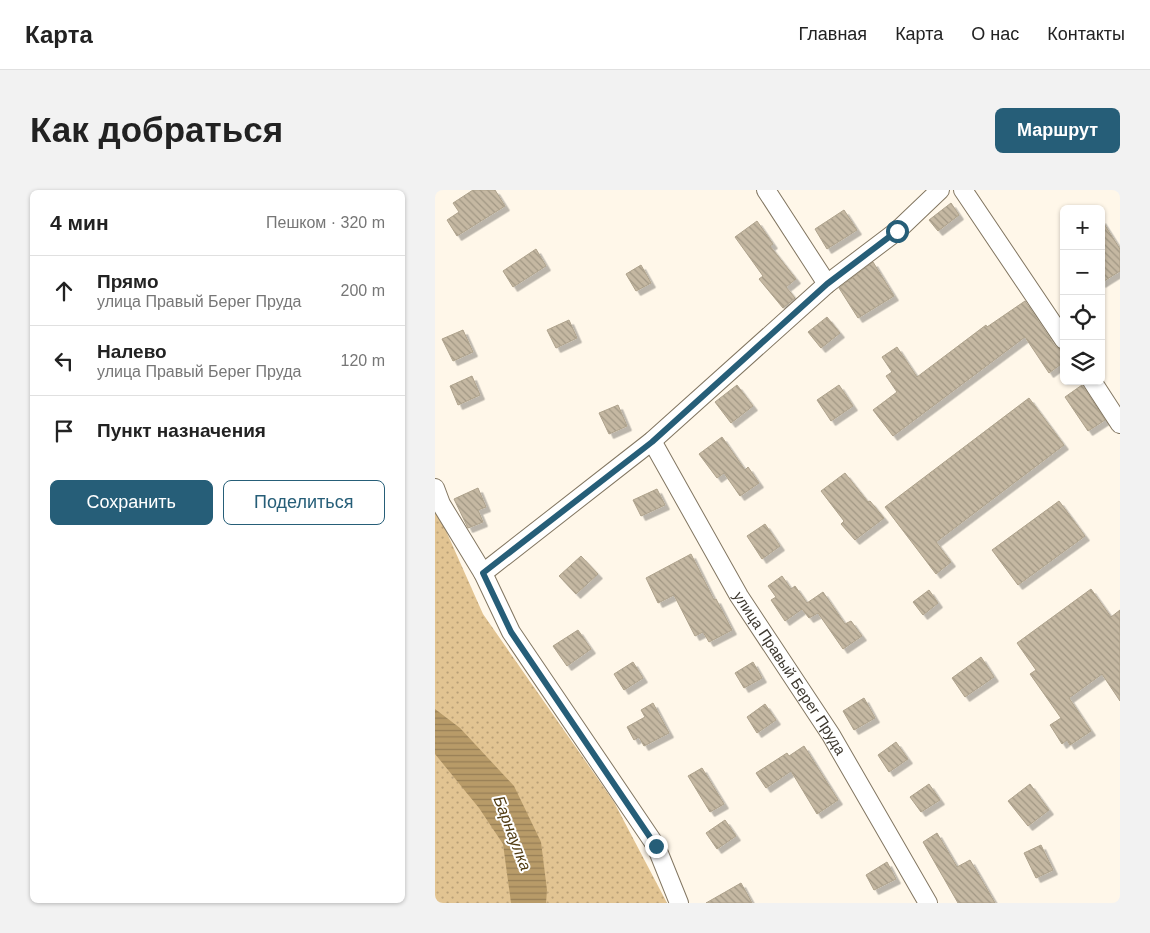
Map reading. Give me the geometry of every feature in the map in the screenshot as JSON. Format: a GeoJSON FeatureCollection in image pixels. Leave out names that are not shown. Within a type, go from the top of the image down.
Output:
{"type":"FeatureCollection","features":[{"type":"Feature","properties":{"kind":"street"},"geometry":{"type":"LineString","coordinates":[[766,190],[827,284]]}},
{"type":"Feature","properties":{"kind":"street"},"geometry":{"type":"LineString","coordinates":[[483,573],[652,442],[827,284],[897,231],[940,190]]}},
{"type":"Feature","properties":{"kind":"street"},"geometry":{"type":"LineString","coordinates":[[963,190],[1060,334]]}},
{"type":"Feature","properties":{"kind":"street"},"geometry":{"type":"LineString","coordinates":[[1094,385],[1120,424]]}},
{"type":"Feature","properties":{"kind":"street","name":"улица Правый Берег Пруда"},"geometry":{"type":"LineString","coordinates":[[652,442],[739,596],[831,735],[928,903]]}},
{"type":"Feature","properties":{"kind":"street"},"geometry":{"type":"LineString","coordinates":[[435,488],[441,504],[483,573],[511,632],[656,846],[679,903]]}},
{"type":"Feature","properties":{"kind":"shaded area"},"geometry":{"type":"Polygon","coordinates":[[[435,506],[483,614],[614,802],[667,903],[435,903],[435,506]]]}},
{"type":"Feature","properties":{"kind":"water","name":"Барнаулка"},"geometry":{"type":"Polygon","coordinates":[[[435,709],[460,728],[514,786],[541,842],[547,890],[546,903],[511,903],[503,844],[479,808],[435,754],[435,709]]]}},
{"type":"Feature","properties":{"kind":"building"},"geometry":{"type":"Polygon","coordinates":[[[473,190],[495,190],[505,206],[457,236],[447,220],[459,212],[453,203],[473,190]]]}},
{"type":"Feature","properties":{"kind":"building"},"geometry":{"type":"Polygon","coordinates":[[[951,203],[959,215],[938,231],[929,220],[951,203]]]}},
{"type":"Feature","properties":{"kind":"building"},"geometry":{"type":"Polygon","coordinates":[[[844,210],[857,230],[827,249],[815,229],[844,210]]]}},
{"type":"Feature","properties":{"kind":"building"},"geometry":{"type":"Polygon","coordinates":[[[757,221],[773,244],[770,246],[796,279],[786,287],[795,298],[783,308],[759,279],[763,276],[735,237],[757,221]]]}},
{"type":"Feature","properties":{"kind":"building"},"geometry":{"type":"Polygon","coordinates":[[[1105,225],[1120,249],[1120,271],[1105,280],[1105,225]]]}},
{"type":"Feature","properties":{"kind":"building"},"geometry":{"type":"Polygon","coordinates":[[[536,249],[546,266],[513,287],[503,271],[536,249]]]}},
{"type":"Feature","properties":{"kind":"building"},"geometry":{"type":"Polygon","coordinates":[[[873,262],[894,296],[858,318],[839,288],[873,262]]]}},
{"type":"Feature","properties":{"kind":"building"},"geometry":{"type":"Polygon","coordinates":[[[641,265],[651,283],[636,291],[626,274],[641,265]]]}},
{"type":"Feature","properties":{"kind":"building"},"geometry":{"type":"Polygon","coordinates":[[[1025,301],[1055,346],[1060,349],[1060,365],[1049,373],[1025,337],[893,436],[873,410],[897,392],[886,376],[892,372],[882,357],[897,347],[917,377],[986,325],[987,327],[1025,301]]]}},
{"type":"Feature","properties":{"kind":"building"},"geometry":{"type":"Polygon","coordinates":[[[827,317],[840,333],[821,348],[808,332],[827,317]]]}},
{"type":"Feature","properties":{"kind":"building"},"geometry":{"type":"Polygon","coordinates":[[[569,320],[577,338],[556,348],[547,330],[569,320]]]}},
{"type":"Feature","properties":{"kind":"building"},"geometry":{"type":"Polygon","coordinates":[[[463,330],[473,352],[453,361],[442,339],[463,330]]]}},
{"type":"Feature","properties":{"kind":"building"},"geometry":{"type":"Polygon","coordinates":[[[472,376],[480,395],[458,405],[450,386],[472,376]]]}},
{"type":"Feature","properties":{"kind":"building"},"geometry":{"type":"Polygon","coordinates":[[[737,385],[753,406],[731,423],[715,402],[737,385]]]}},
{"type":"Feature","properties":{"kind":"building"},"geometry":{"type":"Polygon","coordinates":[[[839,385],[853,406],[831,421],[817,400],[839,385]]]}},
{"type":"Feature","properties":{"kind":"building"},"geometry":{"type":"Polygon","coordinates":[[[1082,385],[1105,420],[1088,431],[1065,397],[1082,385]]]}},
{"type":"Feature","properties":{"kind":"building"},"geometry":{"type":"Polygon","coordinates":[[[1029,398],[1064,445],[936,542],[951,562],[936,574],[885,507],[1029,398]]]}},
{"type":"Feature","properties":{"kind":"building"},"geometry":{"type":"Polygon","coordinates":[[[618,405],[627,426],[609,434],[599,413],[618,405]]]}},
{"type":"Feature","properties":{"kind":"building"},"geometry":{"type":"Polygon","coordinates":[[[722,437],[745,470],[748,467],[759,483],[740,496],[724,473],[717,478],[699,454],[722,437]]]}},
{"type":"Feature","properties":{"kind":"building"},"geometry":{"type":"Polygon","coordinates":[[[845,473],[868,502],[870,501],[884,518],[855,540],[841,524],[844,521],[821,491],[845,473]]]}},
{"type":"Feature","properties":{"kind":"building"},"geometry":{"type":"Polygon","coordinates":[[[478,488],[486,507],[478,510],[483,522],[468,528],[454,499],[478,488]]]}},
{"type":"Feature","properties":{"kind":"building"},"geometry":{"type":"Polygon","coordinates":[[[657,489],[665,505],[641,516],[633,500],[657,489]]]}},
{"type":"Feature","properties":{"kind":"building"},"geometry":{"type":"Polygon","coordinates":[[[1059,501],[1085,536],[1018,585],[992,550],[1059,501]]]}},
{"type":"Feature","properties":{"kind":"building"},"geometry":{"type":"Polygon","coordinates":[[[765,524],[780,546],[762,559],[747,536],[765,524]]]}},
{"type":"Feature","properties":{"kind":"building"},"geometry":{"type":"Polygon","coordinates":[[[691,554],[714,600],[716,599],[732,630],[709,642],[703,632],[695,636],[674,595],[658,603],[646,578],[691,554]]]}},
{"type":"Feature","properties":{"kind":"building"},"geometry":{"type":"Polygon","coordinates":[[[581,556],[598,574],[576,594],[559,576],[581,556]]]}},
{"type":"Feature","properties":{"kind":"building"},"geometry":{"type":"Polygon","coordinates":[[[782,576],[791,589],[795,586],[807,603],[823,592],[845,624],[851,621],[862,636],[843,649],[818,613],[809,618],[802,609],[785,621],[771,600],[776,597],[768,586],[782,576]]]}},
{"type":"Feature","properties":{"kind":"building"},"geometry":{"type":"Polygon","coordinates":[[[1091,589],[1111,617],[1120,610],[1120,701],[1102,674],[1069,698],[1091,731],[1070,745],[1067,740],[1062,744],[1050,725],[1061,718],[1030,674],[1036,670],[1017,643],[1091,589]]]}},
{"type":"Feature","properties":{"kind":"building"},"geometry":{"type":"Polygon","coordinates":[[[929,590],[938,603],[923,615],[913,602],[929,590]]]}},
{"type":"Feature","properties":{"kind":"building"},"geometry":{"type":"Polygon","coordinates":[[[578,630],[591,649],[567,666],[553,646],[578,630]]]}},
{"type":"Feature","properties":{"kind":"building"},"geometry":{"type":"Polygon","coordinates":[[[981,657],[994,677],[965,697],[952,678],[981,657]]]}},
{"type":"Feature","properties":{"kind":"building"},"geometry":{"type":"Polygon","coordinates":[[[633,662],[643,678],[624,690],[614,674],[633,662]]]}},
{"type":"Feature","properties":{"kind":"building"},"geometry":{"type":"Polygon","coordinates":[[[753,662],[762,678],[744,688],[735,673],[753,662]]]}},
{"type":"Feature","properties":{"kind":"building"},"geometry":{"type":"Polygon","coordinates":[[[864,698],[875,718],[854,730],[843,711],[864,698]]]}},
{"type":"Feature","properties":{"kind":"building"},"geometry":{"type":"Polygon","coordinates":[[[653,703],[669,733],[644,746],[639,737],[634,740],[627,727],[645,717],[641,710],[653,703]]]}},
{"type":"Feature","properties":{"kind":"building"},"geometry":{"type":"Polygon","coordinates":[[[765,704],[776,720],[757,733],[747,717],[765,704]]]}},
{"type":"Feature","properties":{"kind":"building"},"geometry":{"type":"Polygon","coordinates":[[[896,742],[908,759],[889,772],[878,755],[896,742]]]}},
{"type":"Feature","properties":{"kind":"building"},"geometry":{"type":"Polygon","coordinates":[[[804,746],[838,800],[817,814],[791,771],[766,788],[756,773],[787,753],[789,756],[804,746]]]}},
{"type":"Feature","properties":{"kind":"building"},"geometry":{"type":"Polygon","coordinates":[[[702,768],[724,804],[710,812],[688,776],[702,768]]]}},
{"type":"Feature","properties":{"kind":"building"},"geometry":{"type":"Polygon","coordinates":[[[929,784],[940,800],[921,812],[910,797],[929,784]]]}},
{"type":"Feature","properties":{"kind":"building"},"geometry":{"type":"Polygon","coordinates":[[[1030,784],[1049,810],[1028,826],[1008,801],[1030,784]]]}},
{"type":"Feature","properties":{"kind":"building"},"geometry":{"type":"Polygon","coordinates":[[[725,820],[736,836],[717,849],[706,833],[725,820]]]}},
{"type":"Feature","properties":{"kind":"building"},"geometry":{"type":"Polygon","coordinates":[[[937,833],[957,867],[970,860],[995,903],[958,903],[923,842],[937,833]]]}},
{"type":"Feature","properties":{"kind":"building"},"geometry":{"type":"Polygon","coordinates":[[[1041,845],[1053,870],[1036,878],[1024,853],[1041,845]]]}},
{"type":"Feature","properties":{"kind":"building"},"geometry":{"type":"Polygon","coordinates":[[[887,862],[896,879],[874,890],[866,875],[887,862]]]}},
{"type":"Feature","properties":{"kind":"building"},"geometry":{"type":"Polygon","coordinates":[[[741,883],[752,903],[706,903],[741,883]]]}},
{"type":"Feature","properties":{"kind":"route"},"geometry":{"type":"LineString","coordinates":[[656,846],[511,632],[483,573],[652,442],[827,284],[897,231]]}}]}
